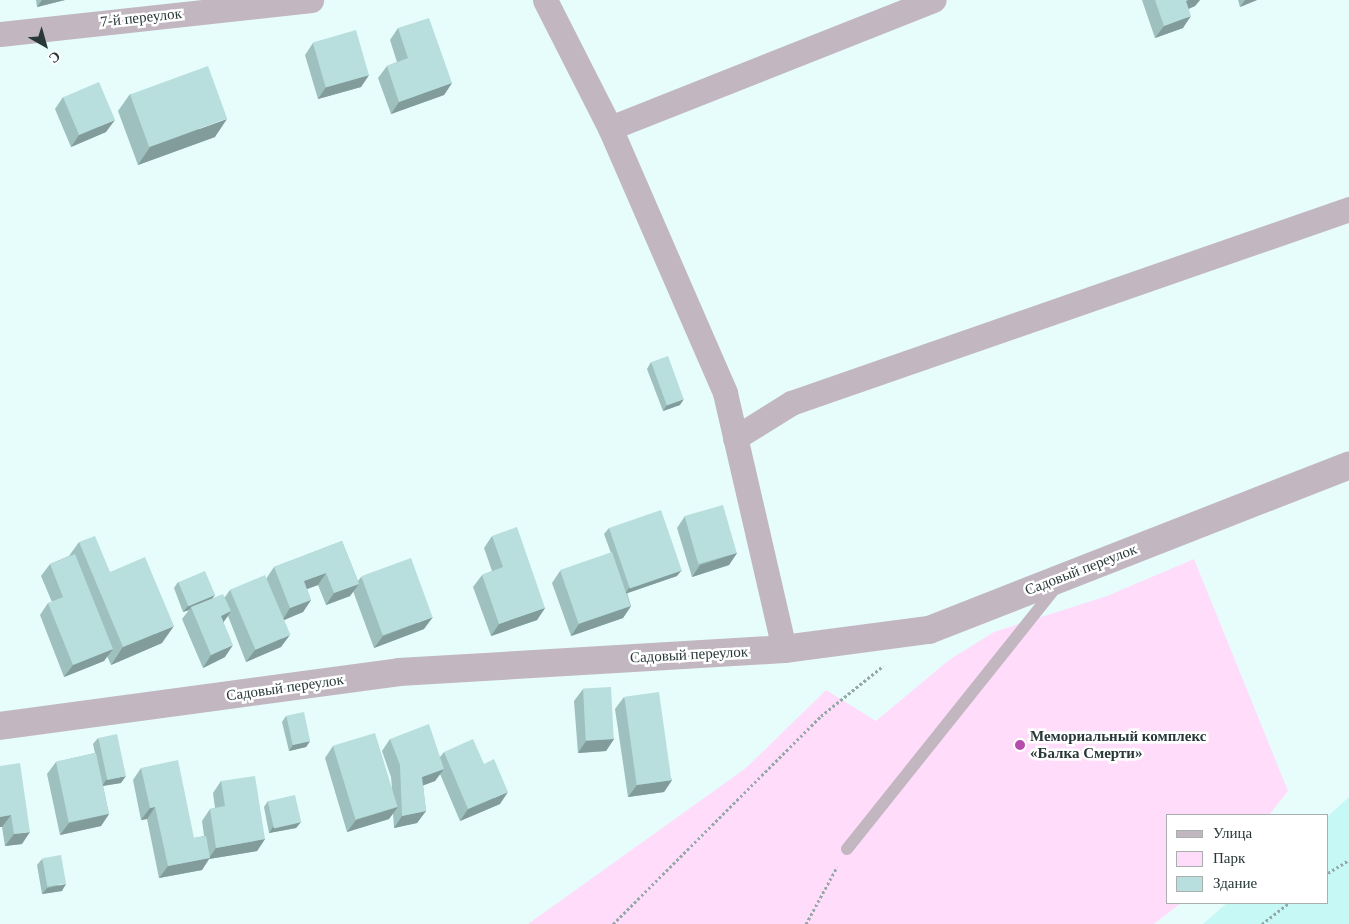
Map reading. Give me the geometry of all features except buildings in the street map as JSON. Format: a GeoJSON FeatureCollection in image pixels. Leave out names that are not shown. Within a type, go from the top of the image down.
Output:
{"type":"FeatureCollection","features":[{"type":"Feature","properties":{"kind":"street","name":"7-й переулок"},"geometry":{"type":"LineString","coordinates":[[0,34],[311,0]]}},
{"type":"Feature","properties":{"kind":"street"},"geometry":{"type":"LineString","coordinates":[[545,0],[610,128],[725,393],[784,650]]}},
{"type":"Feature","properties":{"kind":"street"},"geometry":{"type":"LineString","coordinates":[[610,128],[934,0]]}},
{"type":"Feature","properties":{"kind":"street"},"geometry":{"type":"LineString","coordinates":[[735,438],[791,403],[1349,209]]}},
{"type":"Feature","properties":{"kind":"street","name":"Садовый переулок"},"geometry":{"type":"LineString","coordinates":[[0,726],[399,672],[784,650],[929,630],[1349,465]]}},
{"type":"Feature","properties":{"kind":"lane"},"geometry":{"type":"LineString","coordinates":[[848,850],[1065,576]]}},
{"type":"Feature","properties":{"kind":"path"},"geometry":{"type":"LineString","coordinates":[[613,924],[821,716],[890,661]]}},
{"type":"Feature","properties":{"kind":"path"},"geometry":{"type":"LineString","coordinates":[[806,924],[848,850]]}},
{"type":"Feature","properties":{"kind":"path"},"geometry":{"type":"LineString","coordinates":[[1329,872],[1349,860]]}},
{"type":"Feature","properties":{"kind":"path"},"geometry":{"type":"LineString","coordinates":[[1262,924],[1288,904]]}},
{"type":"Feature","properties":{"kind":"shaded area"},"geometry":{"type":"Polygon","coordinates":[[[1349,797],[1349,924],[1203,924],[1226,904],[1329,904],[1329,815],[1349,797]]]}},
{"type":"Feature","properties":{"kind":"green space","name":"Мемориальный комплекс «Балка Смерти»"},"geometry":{"type":"Polygon","coordinates":[[[1194,559],[1288,791],[1270,814],[1166,814],[1166,904],[1180,904],[1154,924],[528,924],[746,768],[826,690],[876,721],[949,660],[994,632],[1107,596],[1194,559]]]}},
{"type":"Feature","properties":{"kind":"place","name":"Мемориальный комплекс «Балка Смерти»"},"geometry":{"type":"Point","coordinates":[1020,745]}}]}
